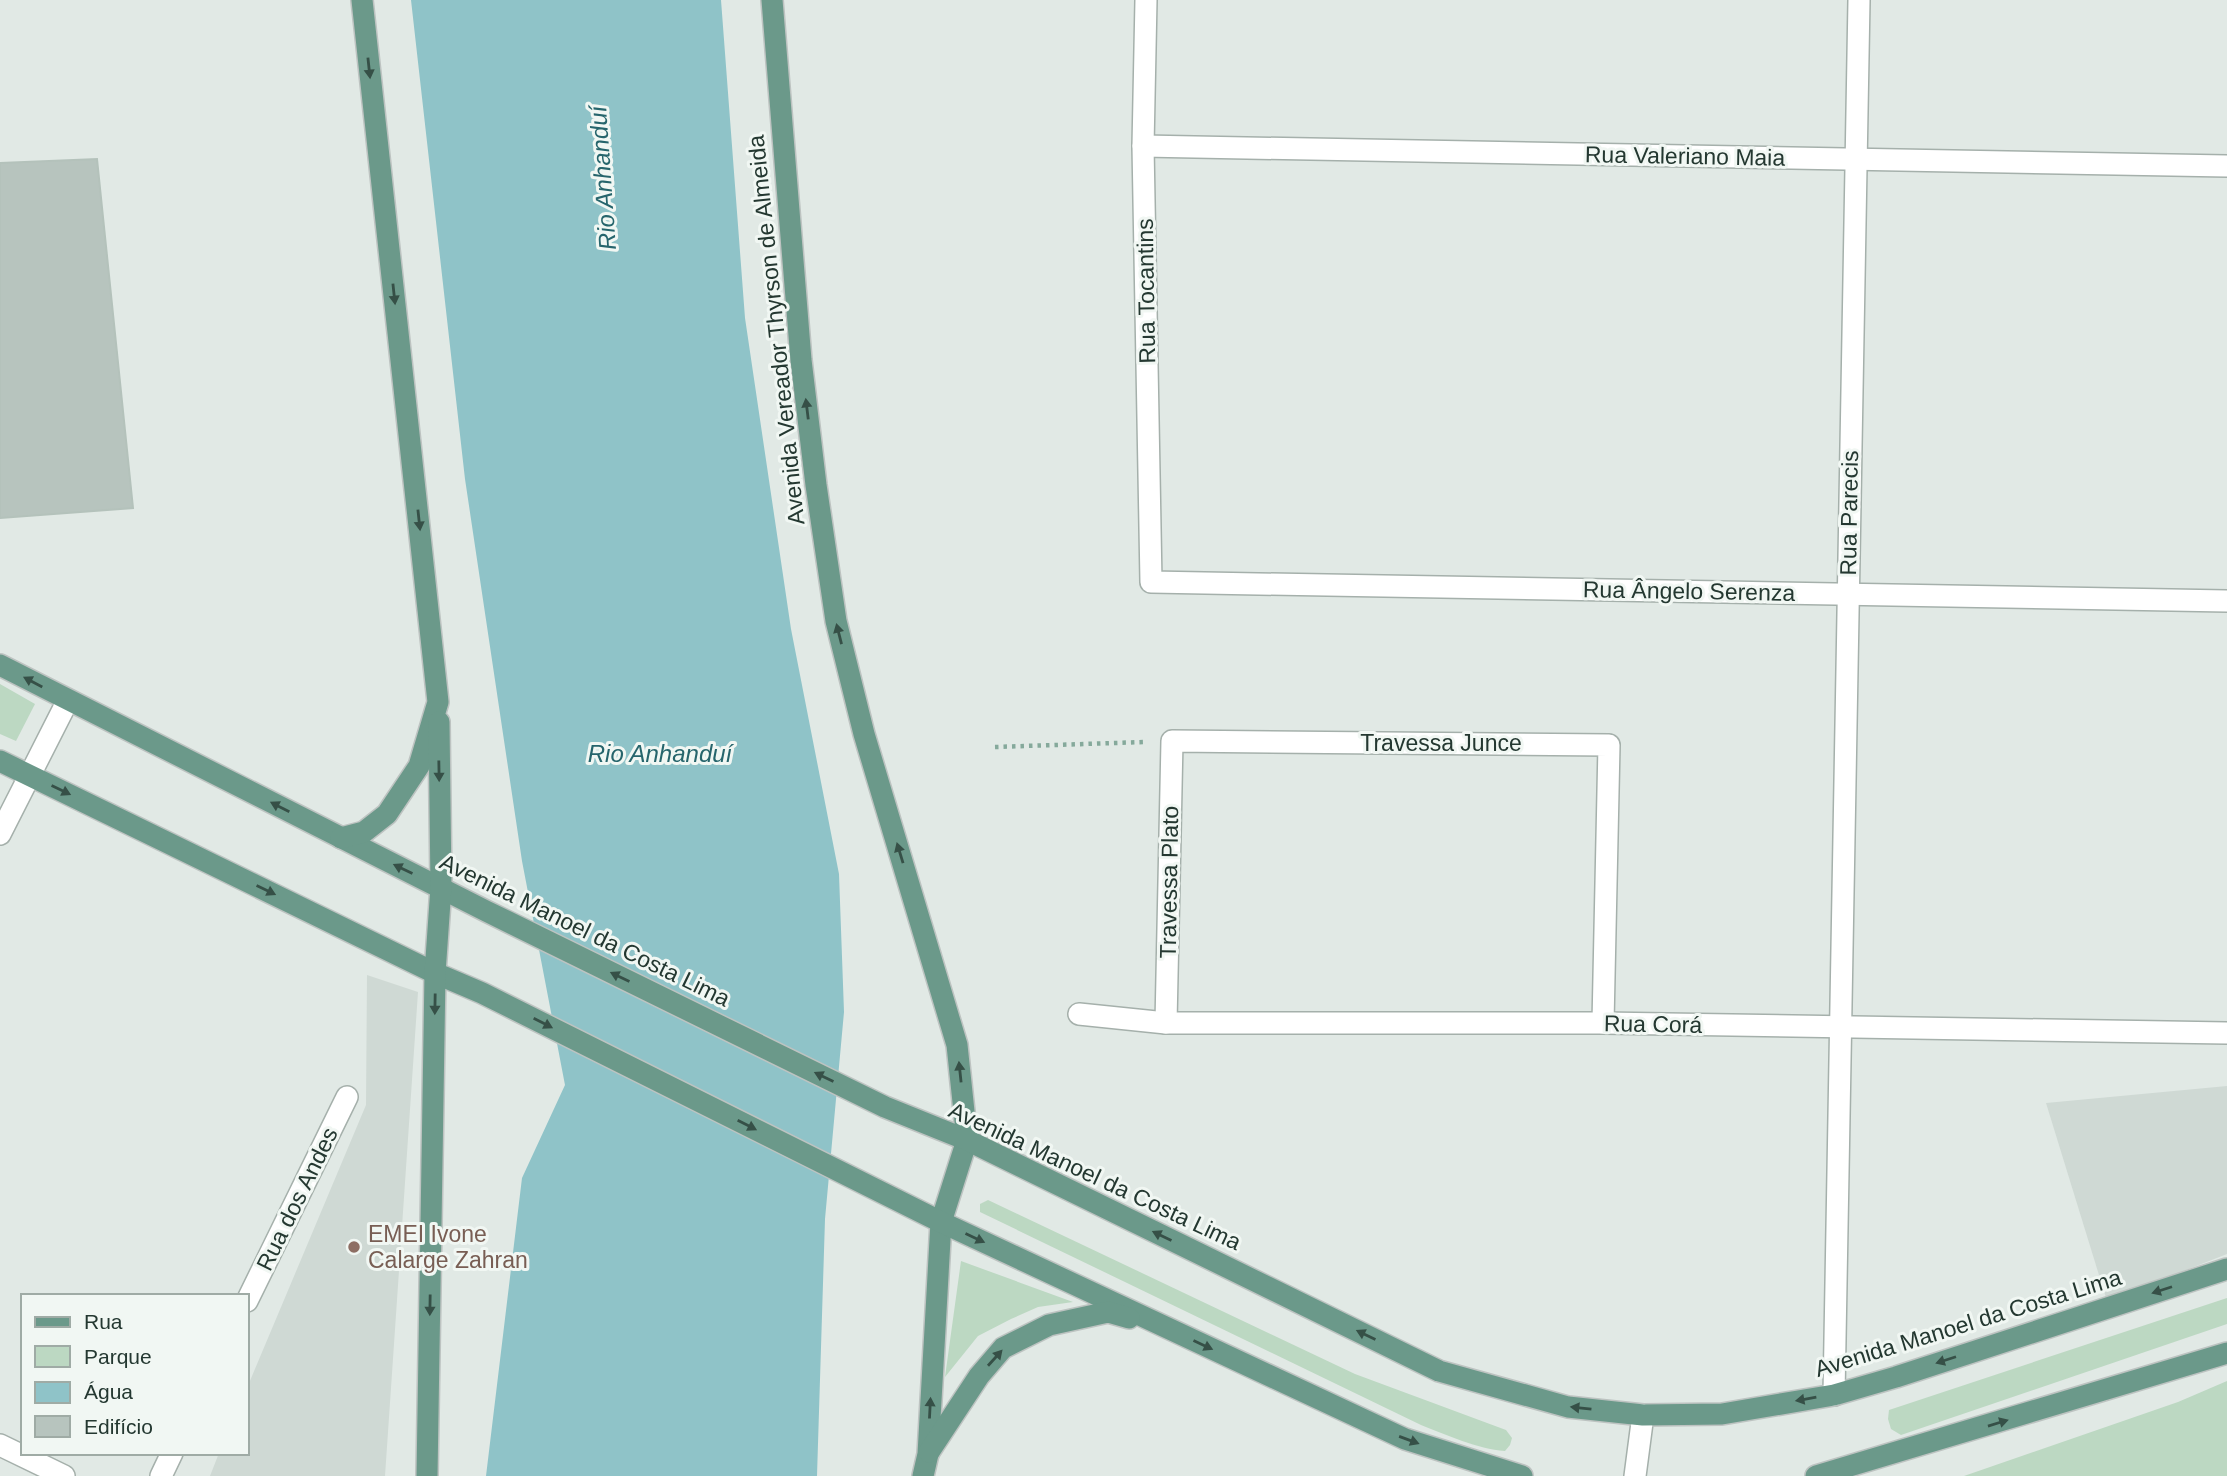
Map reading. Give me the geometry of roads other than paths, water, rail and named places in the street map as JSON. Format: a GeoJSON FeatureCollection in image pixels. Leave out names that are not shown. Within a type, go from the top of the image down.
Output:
{"type":"FeatureCollection","features":[{"type":"Feature","properties":{"kind":"main road"},"geometry":{"type":"LineString","coordinates":[[362,0],[438,702],[441,887],[435,973],[427,1476]]}},
{"type":"Feature","properties":{"kind":"main road","name":"Avenida Vereador Thyrson de Almeida"},"geometry":{"type":"LineString","coordinates":[[772,0],[801,360],[836,621],[864,734],[957,1045],[967,1140]]}},
{"type":"Feature","properties":{"kind":"main road","name":"Avenida Manoel da Costa Lima"},"geometry":{"type":"LineString","coordinates":[[0,665],[485,911],[886,1107],[967,1140],[1439,1371],[1568,1406],[1643,1415],[1722,1414],[1834,1395],[2227,1269]]}},
{"type":"Feature","properties":{"kind":"main road"},"geometry":{"type":"LineString","coordinates":[[341,838],[364,832],[387,814],[419,766],[438,702]]}},
{"type":"Feature","properties":{"kind":"main road"},"geometry":{"type":"LineString","coordinates":[[0,761],[435,973],[482,993],[941,1222],[1161,1326],[1405,1439],[1522,1476]]}},
{"type":"Feature","properties":{"kind":"main road"},"geometry":{"type":"LineString","coordinates":[[923,1476],[928,1454],[941,1222],[967,1140]]}},
{"type":"Feature","properties":{"kind":"main road"},"geometry":{"type":"LineString","coordinates":[[928,1454],[979,1376],[1003,1348],[1049,1325],[1108,1312],[1161,1326]]}},
{"type":"Feature","properties":{"kind":"main road"},"geometry":{"type":"LineString","coordinates":[[1816,1476],[2227,1353]]}},
{"type":"Feature","properties":{"kind":"street","name":"Rua Tocantins"},"geometry":{"type":"LineString","coordinates":[[1146,0],[1143,146],[1151,582]]}},
{"type":"Feature","properties":{"kind":"street","name":"Rua Parecis"},"geometry":{"type":"LineString","coordinates":[[1834,1395],[1859,0]]}},
{"type":"Feature","properties":{"kind":"street","name":"Rua Valeriano Maia"},"geometry":{"type":"LineString","coordinates":[[1143,146],[2227,166]]}},
{"type":"Feature","properties":{"kind":"street","name":"Rua Ângelo Serenza"},"geometry":{"type":"LineString","coordinates":[[1151,582],[2227,601]]}},
{"type":"Feature","properties":{"kind":"street"},"geometry":{"type":"LineString","coordinates":[[0,834],[68,700]]}},
{"type":"Feature","properties":{"kind":"street","name":"Travessa Plato"},"geometry":{"type":"LineString","coordinates":[[1166,1023],[1172,741]]}},
{"type":"Feature","properties":{"kind":"street","name":"Travessa Junce"},"geometry":{"type":"LineString","coordinates":[[1172,741],[1609,745],[1603,1023]]}},
{"type":"Feature","properties":{"kind":"street","name":"Rua Corá"},"geometry":{"type":"LineString","coordinates":[[1079,1014],[1166,1023],[1603,1023],[2227,1033]]}},
{"type":"Feature","properties":{"kind":"street","name":"Rua dos Andes"},"geometry":{"type":"LineString","coordinates":[[248,1299],[347,1097]]}},
{"type":"Feature","properties":{"kind":"street"},"geometry":{"type":"LineString","coordinates":[[1635,1476],[1643,1415]]}},
{"type":"Feature","properties":{"kind":"street"},"geometry":{"type":"LineString","coordinates":[[0,1445],[64,1476]]}},
{"type":"Feature","properties":{"kind":"street"},"geometry":{"type":"LineString","coordinates":[[161,1476],[171,1455]]}},
{"type":"Feature","properties":{"kind":"water","name":"Rio Anhanduí"},"geometry":{"type":"Polygon","coordinates":[[[411,0],[721,0],[745,318],[791,629],[839,874],[844,1012],[825,1219],[817,1476],[486,1476],[522,1178],[565,1085],[522,861],[465,479],[411,0]]]}},
{"type":"Feature","properties":{"kind":"place","name":"EMEI Ivone Calarge Zahran"},"geometry":{"type":"Point","coordinates":[354,1247]}}]}
